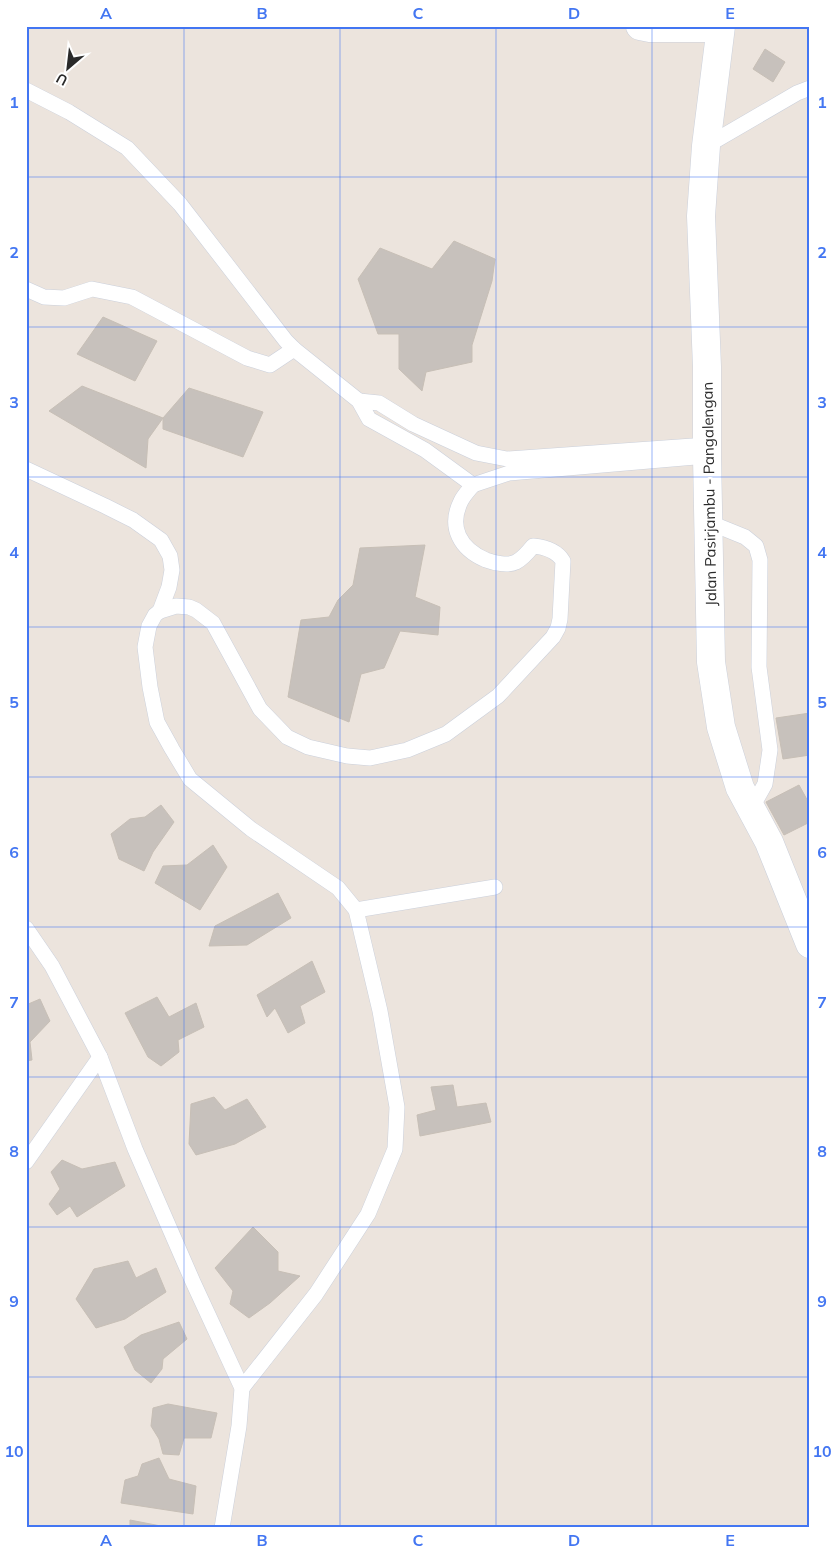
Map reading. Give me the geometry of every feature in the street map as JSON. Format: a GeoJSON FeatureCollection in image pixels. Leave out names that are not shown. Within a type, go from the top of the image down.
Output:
{"type":"FeatureCollection","features":[{"type":"Feature","properties":{"kind":"main road"},"geometry":{"type":"LineString","coordinates":[[640,26],[650,28],[721,27]]}},
{"type":"Feature","properties":{"kind":"main road","name":"Jalan Pasirjambu - Pangalengan"},"geometry":{"type":"LineString","coordinates":[[721,27],[706,146],[701,216],[708,367],[707,450],[711,662],[721,727],[740,788],[768,842],[810,944]]}},
{"type":"Feature","properties":{"kind":"lane"},"geometry":{"type":"LineString","coordinates":[[706,146],[797,93],[810,88]]}},
{"type":"Feature","properties":{"kind":"lane"},"geometry":{"type":"LineString","coordinates":[[26,90],[69,112],[128,148],[180,204],[294,349],[359,402],[369,419],[425,450],[473,485]]}},
{"type":"Feature","properties":{"kind":"lane"},"geometry":{"type":"LineString","coordinates":[[26,289],[44,297],[64,298],[92,289],[132,297],[247,358],[270,364],[294,349]]}},
{"type":"Feature","properties":{"kind":"lane"},"geometry":{"type":"LineString","coordinates":[[359,402],[379,403],[413,424],[508,466]]}},
{"type":"Feature","properties":{"kind":"lane"},"geometry":{"type":"LineString","coordinates":[[242,1388],[316,1294],[368,1214],[395,1149],[397,1107],[380,1011],[356,910],[338,888],[251,829],[190,779],[157,722],[145,647],[149,626],[155,615],[160,611],[176,606],[189,607],[196,610],[213,623],[260,709],[287,737],[308,747],[347,756],[370,758],[415,746],[446,734],[498,696],[553,636],[558,628],[563,561],[557,554],[542,546],[534,546],[516,562],[495,564],[476,556],[465,548],[458,535],[456,514],[462,500],[473,485],[508,466],[707,450]]}},
{"type":"Feature","properties":{"kind":"lane"},"geometry":{"type":"LineString","coordinates":[[26,469],[133,520],[161,540],[170,556],[172,570],[169,587],[160,611]]}},
{"type":"Feature","properties":{"kind":"lane"},"geometry":{"type":"LineString","coordinates":[[708,522],[745,537],[756,546],[760,560],[759,667],[770,750],[765,784],[751,809]]}},
{"type":"Feature","properties":{"kind":"lane"},"geometry":{"type":"LineString","coordinates":[[356,910],[495,887]]}},
{"type":"Feature","properties":{"kind":"lane"},"geometry":{"type":"LineString","coordinates":[[26,928],[52,966],[100,1057],[135,1149],[242,1388],[239,1426],[222,1528]]}},
{"type":"Feature","properties":{"kind":"lane"},"geometry":{"type":"LineString","coordinates":[[26,1162],[100,1057]]}},
{"type":"Feature","properties":{"kind":"building"},"geometry":{"type":"Polygon","coordinates":[[[765,49],[785,62],[773,82],[753,69],[765,49]]]}},
{"type":"Feature","properties":{"kind":"building"},"geometry":{"type":"Polygon","coordinates":[[[454,241],[495,259],[492,281],[472,345],[472,362],[426,372],[422,391],[399,369],[399,334],[378,334],[358,279],[380,248],[432,269],[454,241]]]}},
{"type":"Feature","properties":{"kind":"building"},"geometry":{"type":"Polygon","coordinates":[[[103,317],[157,341],[135,381],[77,354],[103,317]]]}},
{"type":"Feature","properties":{"kind":"building"},"geometry":{"type":"Polygon","coordinates":[[[82,386],[163,418],[148,439],[146,468],[49,411],[82,386]]]}},
{"type":"Feature","properties":{"kind":"building"},"geometry":{"type":"Polygon","coordinates":[[[189,388],[263,412],[243,457],[163,429],[163,418],[189,388]]]}},
{"type":"Feature","properties":{"kind":"building"},"geometry":{"type":"Polygon","coordinates":[[[425,545],[415,597],[440,607],[438,635],[400,631],[384,668],[361,674],[349,722],[288,697],[301,620],[329,617],[338,600],[353,585],[360,548],[425,545]]]}},
{"type":"Feature","properties":{"kind":"building"},"geometry":{"type":"Polygon","coordinates":[[[810,713],[810,755],[783,759],[776,718],[810,713]]]}},
{"type":"Feature","properties":{"kind":"building"},"geometry":{"type":"Polygon","coordinates":[[[799,785],[810,805],[810,822],[784,835],[766,802],[799,785]]]}},
{"type":"Feature","properties":{"kind":"building"},"geometry":{"type":"Polygon","coordinates":[[[161,805],[174,822],[153,852],[144,871],[119,859],[111,834],[130,819],[145,817],[161,805]]]}},
{"type":"Feature","properties":{"kind":"building"},"geometry":{"type":"Polygon","coordinates":[[[213,845],[227,867],[200,910],[155,883],[163,866],[187,865],[213,845]]]}},
{"type":"Feature","properties":{"kind":"building"},"geometry":{"type":"Polygon","coordinates":[[[278,893],[291,918],[247,945],[209,946],[215,926],[278,893]]]}},
{"type":"Feature","properties":{"kind":"building"},"geometry":{"type":"Polygon","coordinates":[[[312,961],[325,992],[300,1006],[305,1023],[288,1033],[275,1008],[267,1017],[257,995],[312,961]]]}},
{"type":"Feature","properties":{"kind":"building"},"geometry":{"type":"Polygon","coordinates":[[[157,997],[169,1017],[196,1003],[204,1027],[178,1040],[179,1052],[161,1066],[148,1057],[125,1013],[157,997]]]}},
{"type":"Feature","properties":{"kind":"building"},"geometry":{"type":"Polygon","coordinates":[[[40,999],[50,1021],[30,1042],[32,1060],[26,1061],[26,1005],[40,999]]]}},
{"type":"Feature","properties":{"kind":"building"},"geometry":{"type":"Polygon","coordinates":[[[453,1085],[457,1107],[486,1103],[491,1122],[420,1136],[417,1115],[436,1110],[431,1087],[453,1085]]]}},
{"type":"Feature","properties":{"kind":"building"},"geometry":{"type":"Polygon","coordinates":[[[214,1097],[225,1110],[247,1099],[266,1127],[235,1144],[196,1155],[189,1144],[191,1104],[214,1097]]]}},
{"type":"Feature","properties":{"kind":"building"},"geometry":{"type":"Polygon","coordinates":[[[62,1160],[82,1169],[115,1162],[125,1186],[77,1217],[70,1206],[57,1215],[49,1204],[60,1189],[51,1172],[62,1160]]]}},
{"type":"Feature","properties":{"kind":"building"},"geometry":{"type":"Polygon","coordinates":[[[253,1227],[278,1252],[278,1271],[300,1276],[270,1303],[249,1318],[230,1304],[233,1291],[215,1268],[253,1227]]]}},
{"type":"Feature","properties":{"kind":"building"},"geometry":{"type":"Polygon","coordinates":[[[128,1261],[136,1278],[156,1268],[166,1292],[125,1319],[96,1328],[76,1299],[94,1269],[128,1261]]]}},
{"type":"Feature","properties":{"kind":"building"},"geometry":{"type":"Polygon","coordinates":[[[179,1322],[187,1339],[163,1359],[162,1369],[151,1383],[135,1370],[124,1347],[141,1335],[179,1322]]]}},
{"type":"Feature","properties":{"kind":"building"},"geometry":{"type":"Polygon","coordinates":[[[168,1404],[217,1413],[211,1438],[184,1438],[179,1455],[163,1454],[159,1439],[151,1426],[153,1408],[168,1404]]]}},
{"type":"Feature","properties":{"kind":"building"},"geometry":{"type":"Polygon","coordinates":[[[159,1458],[169,1479],[196,1486],[193,1514],[121,1503],[125,1480],[138,1476],[142,1464],[159,1458]]]}},
{"type":"Feature","properties":{"kind":"building"},"geometry":{"type":"Polygon","coordinates":[[[130,1520],[171,1528],[130,1528],[130,1520]]]}}]}
